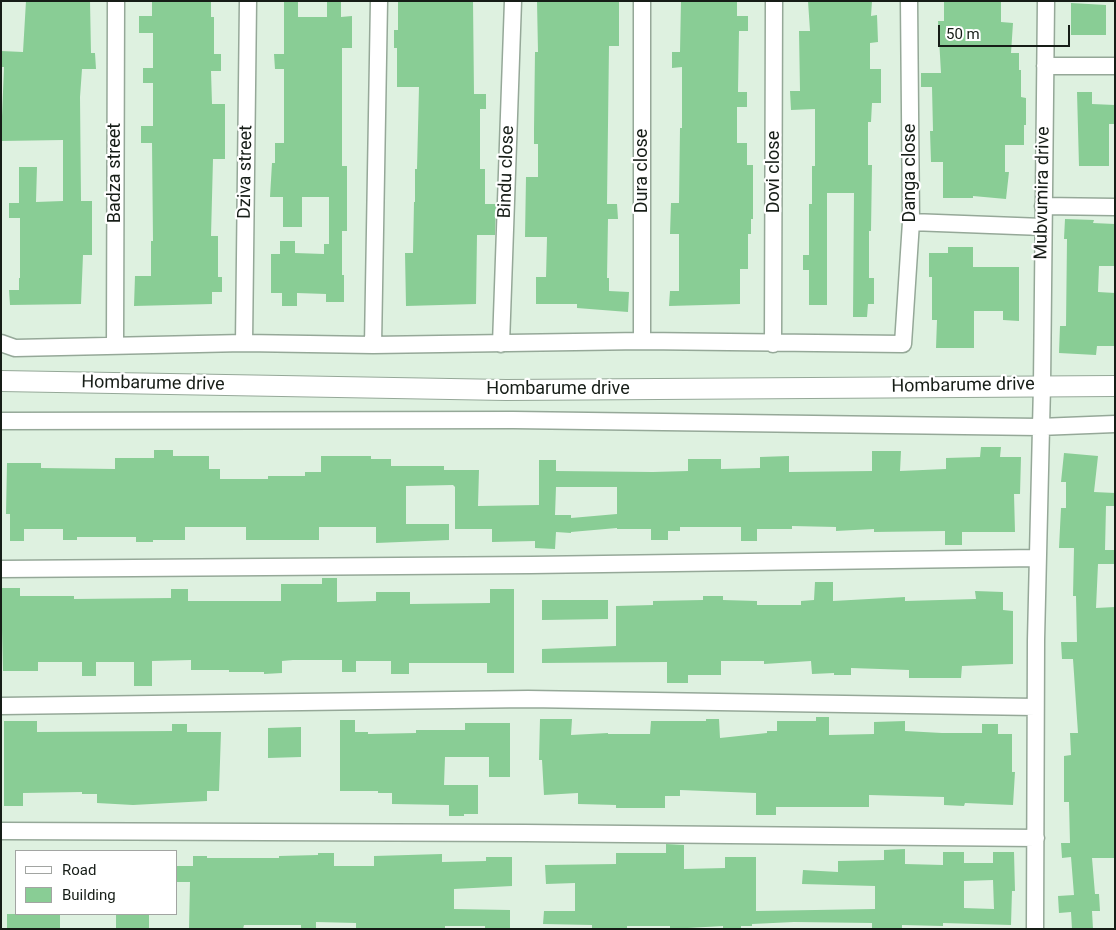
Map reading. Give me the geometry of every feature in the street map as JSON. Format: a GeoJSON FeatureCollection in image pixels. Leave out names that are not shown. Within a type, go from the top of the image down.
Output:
{"type":"FeatureCollection","features":[{"type":"Feature","properties":{"kind":"street","name":"Badza street"},"geometry":{"type":"LineString","coordinates":[[115,346],[116,1]]}},
{"type":"Feature","properties":{"kind":"street","name":"Dziva street"},"geometry":{"type":"LineString","coordinates":[[244,343],[248,1]]}},
{"type":"Feature","properties":{"kind":"street"},"geometry":{"type":"LineString","coordinates":[[373,345],[379,1]]}},
{"type":"Feature","properties":{"kind":"street","name":"Bindu close"},"geometry":{"type":"LineString","coordinates":[[501,344],[512,1]]}},
{"type":"Feature","properties":{"kind":"street","name":"Dura close"},"geometry":{"type":"LineString","coordinates":[[642,1],[642,341]]}},
{"type":"Feature","properties":{"kind":"street","name":"Dovi close"},"geometry":{"type":"LineString","coordinates":[[773,344],[774,1]]}},
{"type":"Feature","properties":{"kind":"street","name":"Danga close"},"geometry":{"type":"LineString","coordinates":[[773,344],[903,344],[911,222],[909,1]]}},
{"type":"Feature","properties":{"kind":"street","name":"Mubvumira drive"},"geometry":{"type":"LineString","coordinates":[[1035,929],[1035,707],[1039,427],[1042,385],[1046,1]]}},
{"type":"Feature","properties":{"kind":"street"},"geometry":{"type":"LineString","coordinates":[[1045,66],[1115,66]]}},
{"type":"Feature","properties":{"kind":"street"},"geometry":{"type":"LineString","coordinates":[[1043,206],[1115,207]]}},
{"type":"Feature","properties":{"kind":"street"},"geometry":{"type":"LineString","coordinates":[[911,222],[1043,226]]}},
{"type":"Feature","properties":{"kind":"street"},"geometry":{"type":"LineString","coordinates":[[1,342],[15,348],[244,343],[373,345],[642,341],[773,344]]}},
{"type":"Feature","properties":{"kind":"street","name":"Hombarume drive"},"geometry":{"type":"LineString","coordinates":[[1,381],[506,390],[1115,386]]}},
{"type":"Feature","properties":{"kind":"street"},"geometry":{"type":"LineString","coordinates":[[1,421],[512,420],[1039,427],[1115,424]]}},
{"type":"Feature","properties":{"kind":"street"},"geometry":{"type":"LineString","coordinates":[[1,569],[531,565],[1037,558]]}},
{"type":"Feature","properties":{"kind":"street"},"geometry":{"type":"LineString","coordinates":[[1,706],[528,699],[1035,707]]}},
{"type":"Feature","properties":{"kind":"street"},"geometry":{"type":"LineString","coordinates":[[1,831],[525,833],[1036,838]]}},
{"type":"Feature","properties":{"kind":"building"},"geometry":{"type":"Polygon","coordinates":[[[26,1],[90,1],[91,53],[95,53],[96,69],[82,69],[80,97],[81,201],[92,201],[92,255],[83,255],[81,304],[10,305],[9,290],[19,290],[20,278],[20,218],[9,218],[9,203],[19,203],[19,167],[37,167],[36,202],[63,201],[63,140],[1,141],[4,67],[1,67],[1,51],[23,52],[26,1]]]}},
{"type":"Feature","properties":{"kind":"building"},"geometry":{"type":"Polygon","coordinates":[[[152,1],[211,1],[211,17],[214,17],[214,54],[221,54],[221,71],[211,71],[212,104],[225,104],[225,159],[213,159],[211,236],[218,236],[218,277],[222,277],[222,292],[212,292],[212,304],[134,306],[135,276],[151,276],[151,241],[153,241],[152,143],[141,143],[141,126],[153,126],[153,83],[143,83],[143,68],[153,68],[153,33],[139,33],[139,16],[152,16],[152,1]]]}},
{"type":"Feature","properties":{"kind":"building"},"geometry":{"type":"Polygon","coordinates":[[[284,1],[298,1],[298,17],[327,17],[327,1],[341,1],[341,17],[352,16],[352,48],[342,48],[342,166],[347,166],[347,231],[342,231],[344,302],[326,302],[326,294],[297,293],[297,306],[282,306],[282,293],[271,293],[271,254],[280,254],[280,241],[295,241],[295,253],[324,254],[324,244],[329,244],[329,197],[302,197],[302,227],[283,227],[283,197],[270,197],[272,163],[275,163],[275,143],[284,143],[284,69],[275,69],[274,54],[284,54],[284,1]]]}},
{"type":"Feature","properties":{"kind":"building"},"geometry":{"type":"Polygon","coordinates":[[[398,1],[473,1],[474,94],[486,94],[486,109],[480,109],[480,169],[485,169],[485,204],[496,204],[495,235],[477,235],[476,304],[406,306],[405,253],[413,253],[419,87],[397,87],[397,48],[394,48],[394,30],[398,30],[398,1]]]}},
{"type":"Feature","properties":{"kind":"building"},"geometry":{"type":"Polygon","coordinates":[[[537,1],[619,1],[619,46],[609,46],[607,204],[617,204],[618,219],[608,219],[607,278],[609,278],[609,291],[629,292],[628,312],[577,308],[577,304],[536,304],[536,277],[546,277],[547,237],[525,237],[526,177],[538,177],[538,144],[534,144],[535,52],[538,52],[537,1]]]}},
{"type":"Feature","properties":{"kind":"building"},"geometry":{"type":"Polygon","coordinates":[[[681,1],[737,1],[737,16],[748,16],[748,31],[739,31],[738,92],[747,92],[747,107],[737,107],[737,143],[747,143],[747,165],[753,165],[753,219],[751,219],[751,234],[748,234],[748,269],[740,269],[740,304],[669,306],[670,291],[679,291],[679,234],[670,234],[671,203],[679,203],[682,67],[672,68],[672,52],[680,52],[681,1]]]}},
{"type":"Feature","properties":{"kind":"building"},"geometry":{"type":"Polygon","coordinates":[[[808,1],[872,1],[871,16],[877,15],[878,42],[870,43],[870,69],[881,69],[881,103],[872,103],[871,122],[868,122],[868,165],[872,165],[869,278],[874,278],[874,304],[868,304],[867,317],[853,317],[854,193],[827,193],[827,305],[809,305],[809,270],[803,270],[803,255],[809,255],[809,204],[812,204],[812,166],[815,166],[815,109],[791,110],[790,91],[800,91],[799,31],[810,31],[808,1]]]}},
{"type":"Feature","properties":{"kind":"building"},"geometry":{"type":"Polygon","coordinates":[[[944,1],[1001,1],[1001,22],[1013,23],[1011,53],[1019,53],[1021,97],[1026,98],[1026,125],[1024,125],[1024,145],[1005,145],[1005,172],[1009,172],[1006,199],[973,196],[973,198],[943,198],[943,162],[931,162],[930,131],[933,131],[932,87],[921,87],[921,73],[941,73],[938,21],[944,21],[944,1]]]}},
{"type":"Feature","properties":{"kind":"building"},"geometry":{"type":"Polygon","coordinates":[[[1071,3],[1106,5],[1106,35],[1071,35],[1071,3]]]}},
{"type":"Feature","properties":{"kind":"building"},"geometry":{"type":"Polygon","coordinates":[[[1077,92],[1092,92],[1092,104],[1115,105],[1115,124],[1109,124],[1109,166],[1079,166],[1077,92]]]}},
{"type":"Feature","properties":{"kind":"building"},"geometry":{"type":"Polygon","coordinates":[[[1065,219],[1094,220],[1093,223],[1115,224],[1115,266],[1099,266],[1098,292],[1115,293],[1115,346],[1097,346],[1096,355],[1059,353],[1060,326],[1066,326],[1067,239],[1064,239],[1065,219]]]}},
{"type":"Feature","properties":{"kind":"building"},"geometry":{"type":"Polygon","coordinates":[[[948,247],[973,247],[973,267],[1019,267],[1019,321],[1003,320],[1003,311],[974,311],[974,348],[936,348],[937,320],[932,320],[932,277],[929,277],[929,253],[948,253],[948,247]]]}},
{"type":"Feature","properties":{"kind":"building"},"geometry":{"type":"Polygon","coordinates":[[[981,447],[1001,447],[1000,457],[1021,457],[1020,494],[1014,494],[1015,532],[962,532],[962,545],[945,545],[945,531],[874,532],[874,529],[836,531],[836,527],[792,526],[792,529],[757,529],[757,541],[741,541],[741,527],[680,527],[680,531],[668,531],[668,540],[651,540],[651,529],[617,528],[571,533],[556,532],[555,549],[535,548],[535,541],[492,542],[492,529],[455,529],[455,487],[453,485],[406,486],[406,524],[449,524],[449,540],[376,543],[376,527],[319,527],[319,540],[246,540],[246,527],[185,527],[185,540],[136,542],[136,537],[77,537],[77,540],[63,540],[63,529],[24,529],[24,541],[10,541],[10,514],[6,514],[7,463],[41,463],[41,468],[115,469],[115,458],[154,458],[154,450],[173,450],[173,456],[209,456],[209,469],[220,469],[220,479],[268,479],[268,476],[305,476],[305,472],[321,472],[321,456],[371,456],[371,459],[391,459],[391,466],[444,466],[444,470],[479,470],[478,506],[539,505],[539,460],[556,460],[556,471],[653,472],[688,471],[688,459],[721,459],[721,469],[760,468],[760,457],[789,456],[789,472],[872,471],[872,451],[901,451],[900,471],[946,469],[946,458],[980,457],[981,447]],[[556,487],[555,515],[571,515],[571,518],[617,514],[617,487],[556,487]]]}},
{"type":"Feature","properties":{"kind":"building"},"geometry":{"type":"Polygon","coordinates":[[[1064,453],[1098,456],[1094,492],[1115,493],[1115,506],[1106,506],[1105,550],[1115,550],[1115,564],[1098,564],[1096,608],[1115,607],[1115,858],[1092,858],[1095,894],[1099,894],[1100,911],[1092,911],[1093,929],[1072,929],[1071,912],[1059,913],[1058,896],[1074,895],[1071,857],[1062,858],[1061,843],[1070,843],[1069,802],[1064,802],[1064,756],[1071,755],[1070,733],[1078,733],[1073,659],[1062,659],[1061,642],[1077,642],[1076,596],[1073,596],[1074,548],[1059,548],[1061,508],[1066,508],[1066,482],[1061,482],[1064,453]]]}},
{"type":"Feature","properties":{"kind":"building"},"geometry":{"type":"Polygon","coordinates":[[[322,578],[337,578],[337,602],[376,601],[376,592],[410,592],[410,604],[490,603],[490,589],[514,589],[514,673],[487,673],[487,663],[409,663],[409,674],[391,674],[391,661],[356,661],[356,672],[342,672],[342,660],[293,660],[282,661],[282,673],[264,674],[264,672],[229,672],[229,670],[191,670],[191,660],[152,661],[152,686],[134,686],[134,662],[96,662],[96,676],[82,676],[82,662],[38,662],[38,671],[3,671],[1,588],[20,588],[20,596],[74,596],[74,599],[171,598],[171,589],[188,589],[188,601],[281,601],[281,584],[322,584],[322,578]]]}},
{"type":"Feature","properties":{"kind":"building"},"geometry":{"type":"Polygon","coordinates":[[[815,582],[833,582],[833,601],[905,597],[905,601],[976,599],[975,591],[1003,592],[1003,610],[1013,611],[1013,664],[962,666],[961,678],[909,678],[909,670],[851,668],[851,675],[834,675],[834,673],[812,674],[811,661],[764,664],[764,661],[721,661],[721,675],[688,675],[688,683],[667,683],[667,662],[542,663],[542,649],[616,646],[616,606],[653,605],[653,601],[703,600],[703,596],[723,596],[723,600],[757,601],[757,605],[801,605],[801,601],[814,600],[815,582]]]}},
{"type":"Feature","properties":{"kind":"building"},"geometry":{"type":"Polygon","coordinates":[[[542,600],[608,600],[608,619],[542,620],[542,600]]]}},
{"type":"Feature","properties":{"kind":"building"},"geometry":{"type":"Polygon","coordinates":[[[816,717],[829,717],[829,735],[874,734],[874,722],[905,721],[905,731],[942,733],[982,733],[982,724],[998,724],[998,734],[1012,734],[1012,772],[1015,772],[1013,805],[965,803],[964,806],[944,805],[944,797],[869,795],[869,807],[776,807],[776,815],[756,815],[756,793],[680,790],[680,796],[665,796],[665,808],[616,808],[616,805],[578,804],[578,793],[544,795],[542,760],[539,760],[540,719],[572,719],[571,735],[608,733],[650,734],[651,721],[706,721],[706,719],[719,719],[720,738],[777,731],[777,721],[816,721],[816,717]]]}},
{"type":"Feature","properties":{"kind":"building"},"geometry":{"type":"Polygon","coordinates":[[[340,720],[355,720],[355,732],[368,732],[368,734],[416,733],[416,730],[465,730],[465,723],[510,723],[510,777],[489,777],[489,757],[445,757],[444,785],[478,785],[478,814],[464,814],[464,816],[449,816],[449,805],[392,804],[392,793],[340,791],[340,720]]]}},
{"type":"Feature","properties":{"kind":"building"},"geometry":{"type":"Polygon","coordinates":[[[4,721],[37,721],[37,732],[172,731],[172,724],[187,724],[187,732],[221,732],[219,791],[207,791],[207,801],[133,805],[97,803],[97,794],[82,794],[82,792],[23,793],[23,806],[4,806],[4,721]]]}},
{"type":"Feature","properties":{"kind":"building"},"geometry":{"type":"Polygon","coordinates":[[[301,727],[301,757],[268,758],[268,728],[301,727]]]}},
{"type":"Feature","properties":{"kind":"building"},"geometry":{"type":"Polygon","coordinates":[[[666,844],[684,845],[684,869],[725,868],[725,857],[756,857],[756,911],[875,909],[875,886],[802,884],[803,870],[838,872],[838,861],[884,860],[884,850],[905,849],[905,864],[943,865],[943,852],[964,852],[964,863],[993,863],[993,852],[1014,852],[1015,891],[1012,891],[1011,925],[943,923],[943,926],[902,925],[902,929],[872,929],[872,923],[794,922],[752,924],[752,926],[741,926],[741,929],[723,929],[723,926],[670,929],[670,926],[627,926],[627,929],[592,929],[592,925],[543,924],[544,911],[575,911],[575,883],[546,884],[545,865],[616,864],[616,853],[666,853],[666,844]],[[993,880],[964,881],[964,908],[994,909],[993,880]]]}},
{"type":"Feature","properties":{"kind":"building"},"geometry":{"type":"Polygon","coordinates":[[[318,853],[334,853],[334,866],[374,866],[374,856],[442,854],[442,862],[486,861],[486,857],[512,857],[512,886],[454,889],[454,909],[510,910],[510,929],[485,929],[485,926],[445,926],[445,929],[356,929],[356,923],[316,922],[316,929],[301,929],[301,925],[244,925],[243,929],[189,929],[190,882],[178,882],[178,866],[193,866],[193,856],[207,856],[207,858],[279,858],[279,856],[318,855],[318,853]]]}},
{"type":"Feature","properties":{"kind":"building"},"geometry":{"type":"Polygon","coordinates":[[[7,914],[60,915],[60,929],[7,929],[7,914]]]}},
{"type":"Feature","properties":{"kind":"building"},"geometry":{"type":"Polygon","coordinates":[[[116,915],[149,915],[149,929],[116,929],[116,915]]]}}]}
